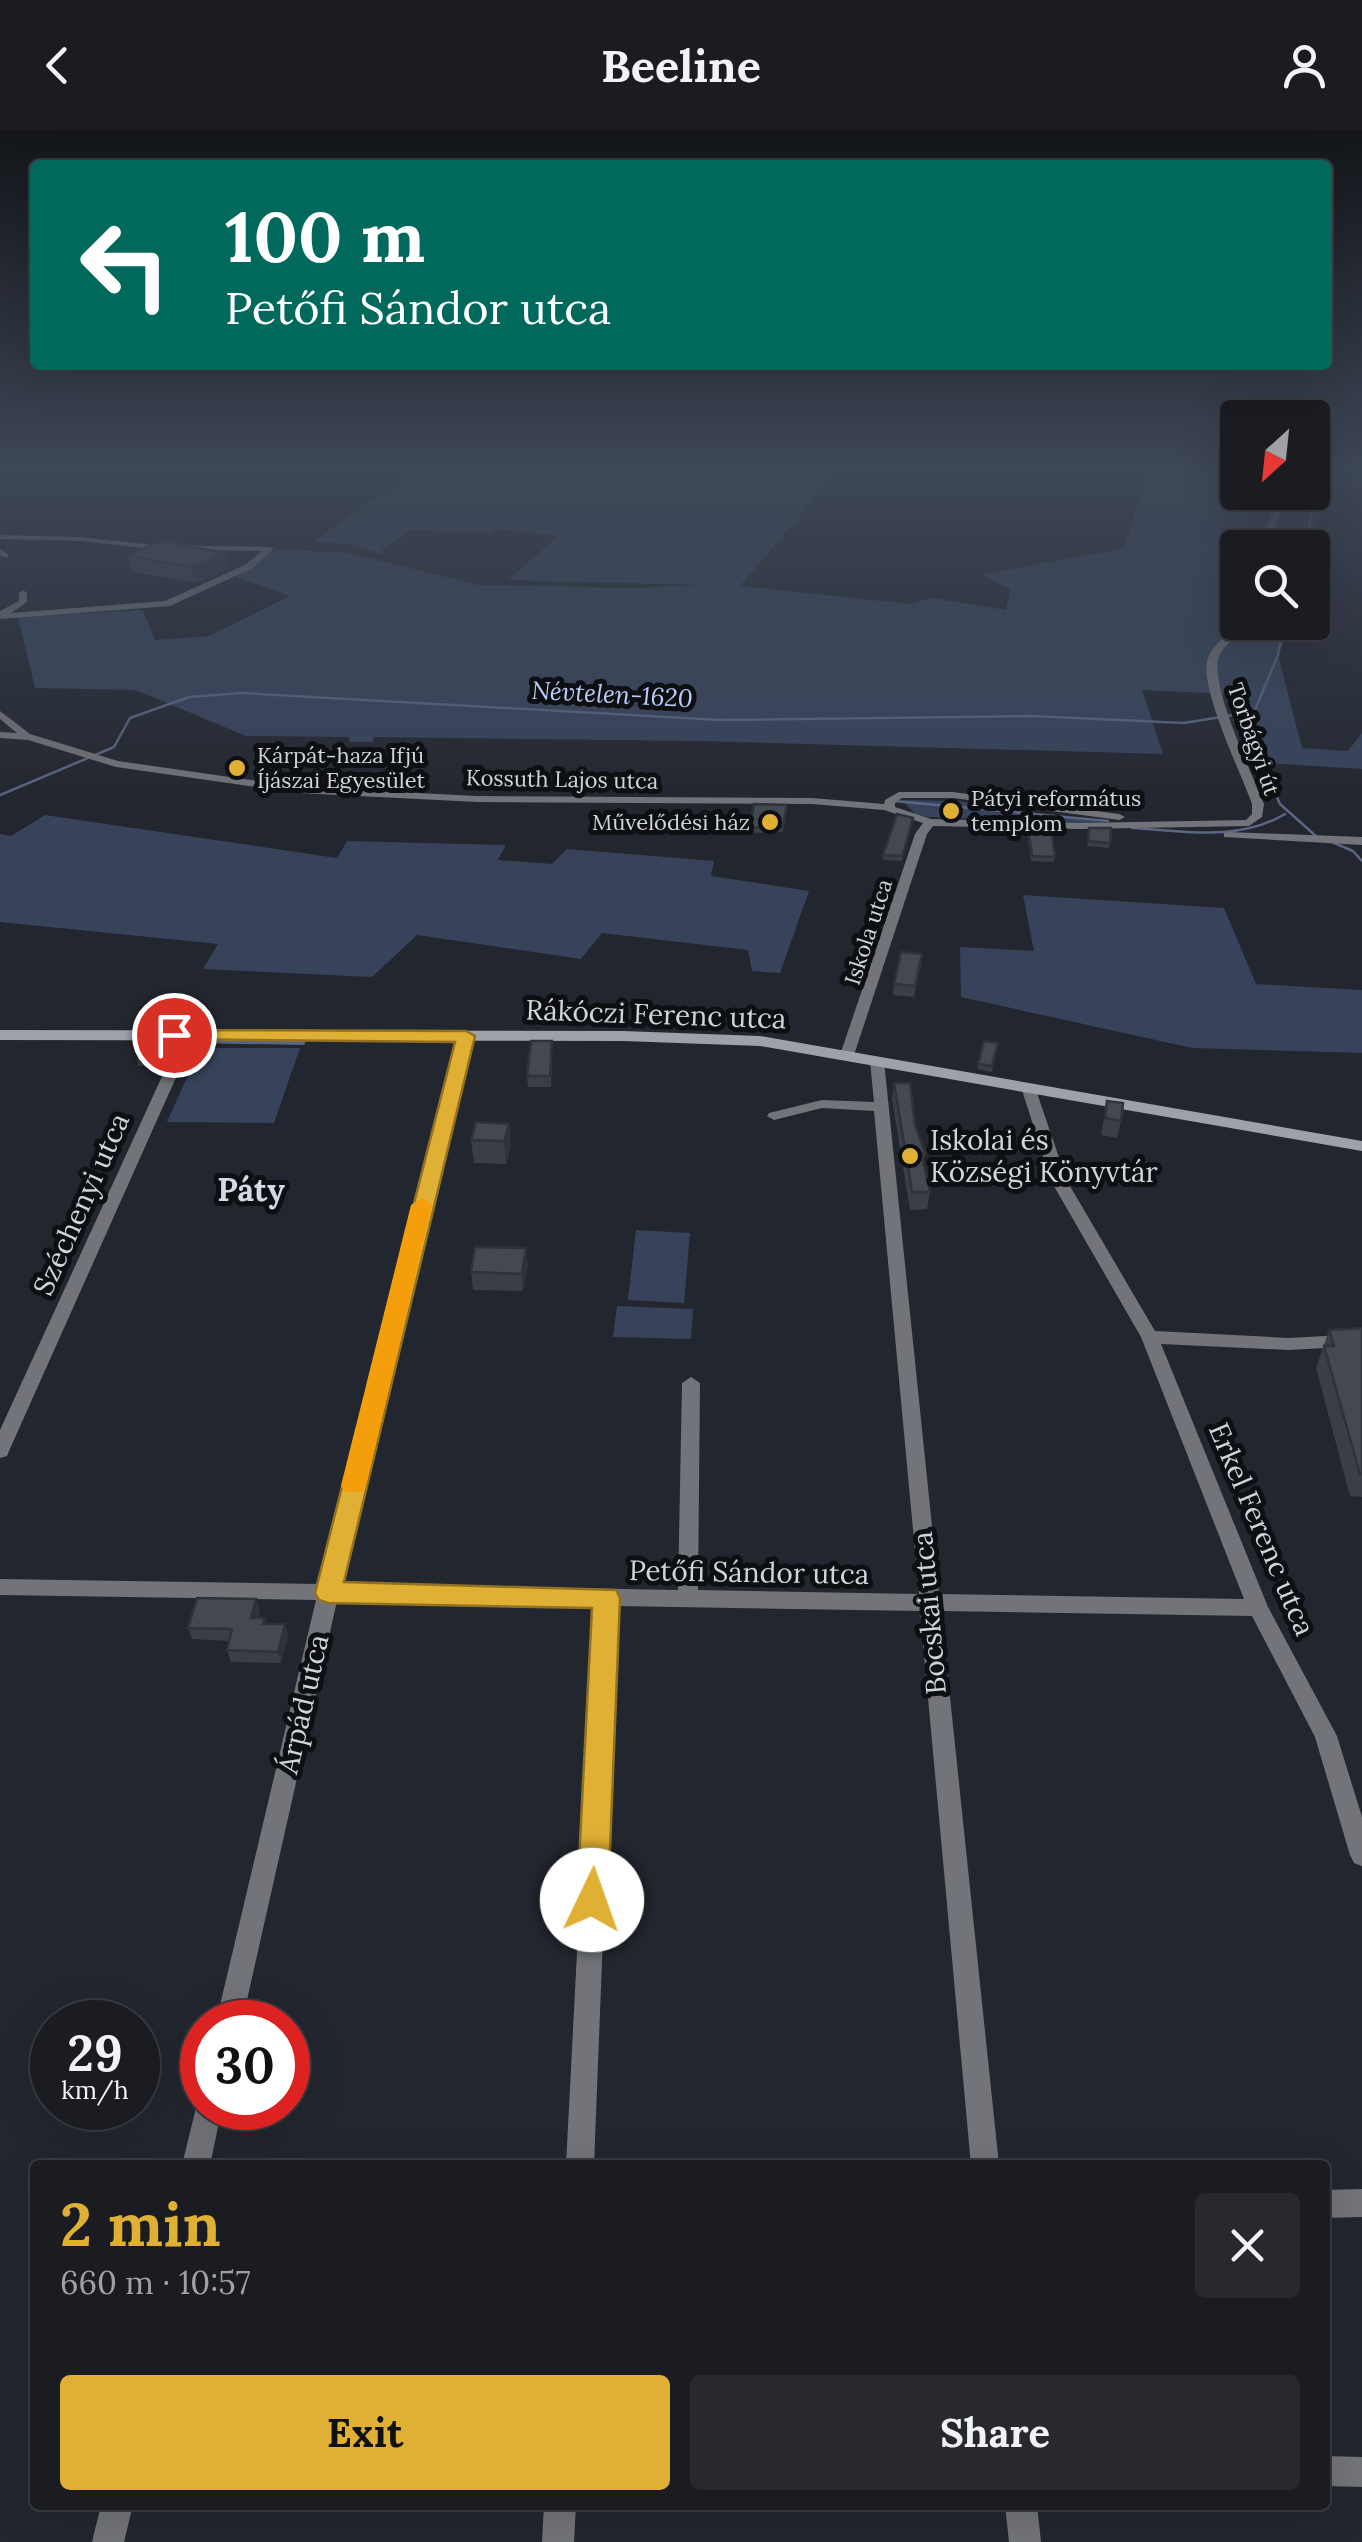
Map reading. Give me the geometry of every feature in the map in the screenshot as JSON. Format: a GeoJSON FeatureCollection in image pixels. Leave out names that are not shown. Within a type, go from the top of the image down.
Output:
{"type":"FeatureCollection","features":[{"type":"Feature","properties":{"kind":"main road","name":"Rákóczi Ferenc utca"},"geometry":{"type":"LineString","coordinates":[[0,1034],[719,1038],[794,1046],[1362,1146]]}},
{"type":"Feature","properties":{"kind":"street"},"geometry":{"type":"LineString","coordinates":[[0,616],[167,604],[213,583]]}},
{"type":"Feature","properties":{"kind":"street"},"geometry":{"type":"LineString","coordinates":[[0,616],[18,607],[23,602],[23,593]]}},
{"type":"Feature","properties":{"kind":"street","name":"Torbágyi út"},"geometry":{"type":"LineString","coordinates":[[1227,640],[1213,657],[1211,674],[1258,804],[1258,815],[1249,823]]}},
{"type":"Feature","properties":{"kind":"street"},"geometry":{"type":"LineString","coordinates":[[0,714],[29,737]]}},
{"type":"Feature","properties":{"kind":"street","name":"Kossuth Lajos utca"},"geometry":{"type":"LineString","coordinates":[[0,734],[29,737],[93,757],[175,775],[300,790],[477,799],[890,803],[930,822],[1090,826],[1362,841]]}},
{"type":"Feature","properties":{"kind":"street","name":"Kossuth Lajos utca"},"geometry":{"type":"LineString","coordinates":[[890,803],[900,795],[953,795],[1144,822]]}},
{"type":"Feature","properties":{"kind":"street","name":"Iskola utca"},"geometry":{"type":"LineString","coordinates":[[847,1056],[920,834],[930,822]]}},
{"type":"Feature","properties":{"kind":"street"},"geometry":{"type":"LineString","coordinates":[[1249,823],[1261,836]]}},
{"type":"Feature","properties":{"kind":"street","name":"Kossuth Lajos utca"},"geometry":{"type":"LineString","coordinates":[[1090,826],[1249,823]]}},
{"type":"Feature","properties":{"kind":"street","name":"Széchenyi utca"},"geometry":{"type":"LineString","coordinates":[[0,1451],[188,1036]]}},
{"type":"Feature","properties":{"kind":"street","name":"Árpád utca"},"geometry":{"type":"LineString","coordinates":[[234,2000],[328,1593],[466,1036]]}},
{"type":"Feature","properties":{"kind":"street","name":"Bocskai utca"},"geometry":{"type":"LineString","coordinates":[[877,1061],[878,1107],[984,2160]]}},
{"type":"Feature","properties":{"kind":"street","name":"Erkel Ferenc utca"},"geometry":{"type":"LineString","coordinates":[[1028,1090],[1059,1181],[1150,1337],[1258,1608],[1326,1736],[1362,1855]]}},
{"type":"Feature","properties":{"kind":"street"},"geometry":{"type":"LineString","coordinates":[[774,1116],[822,1104],[878,1107]]}},
{"type":"Feature","properties":{"kind":"street"},"geometry":{"type":"LineString","coordinates":[[1150,1337],[1289,1344],[1362,1340]]}},
{"type":"Feature","properties":{"kind":"street"},"geometry":{"type":"LineString","coordinates":[[688,1599],[692,1383]]}},
{"type":"Feature","properties":{"kind":"street","name":"Petőfi Sándor utca"},"geometry":{"type":"LineString","coordinates":[[0,1587],[1258,1608]]}},
{"type":"Feature","properties":{"kind":"street"},"geometry":{"type":"LineString","coordinates":[[580,2160],[606,1598]]}},
{"type":"Feature","properties":{"kind":"street"},"geometry":{"type":"LineString","coordinates":[[197,2160],[204,2130]]}},
{"type":"Feature","properties":{"kind":"street"},"geometry":{"type":"LineString","coordinates":[[1330,2204],[1362,2203]]}},
{"type":"Feature","properties":{"kind":"street"},"geometry":{"type":"LineString","coordinates":[[1330,2472],[1362,2472]]}},
{"type":"Feature","properties":{"kind":"street"},"geometry":{"type":"LineString","coordinates":[[108,2542],[116,2510]]}},
{"type":"Feature","properties":{"kind":"street"},"geometry":{"type":"LineString","coordinates":[[558,2542],[560,2510]]}},
{"type":"Feature","properties":{"kind":"street"},"geometry":{"type":"LineString","coordinates":[[1022,2510],[1025,2542]]}},
{"type":"Feature","properties":{"kind":"shaded area"},"geometry":{"type":"Polygon","coordinates":[[[252,583],[468,583],[634,588],[699,585],[606,583],[743,583],[740,586],[910,604],[932,598],[1006,610],[1010,590],[997,583],[1220,583],[1220,640],[1283,640],[1278,655],[1302,748],[1348,751],[1362,733],[1362,769],[1250,762],[1228,694],[1142,690],[1163,754],[700,741],[374,737],[373,742],[350,742],[349,737],[246,736],[136,690],[35,688],[18,617],[143,610],[155,640],[209,636],[290,596],[252,583]]]}},
{"type":"Feature","properties":{"kind":"shaded area"},"geometry":{"type":"Polygon","coordinates":[[[902,800],[957,801],[1121,825],[928,817],[916,815],[902,800]]]}},
{"type":"Feature","properties":{"kind":"shaded area"},"geometry":{"type":"Polygon","coordinates":[[[45,815],[337,858],[347,841],[506,845],[498,860],[552,864],[567,849],[714,861],[711,876],[809,891],[780,973],[752,971],[748,950],[602,933],[581,959],[417,935],[372,977],[203,969],[218,944],[0,922],[0,834],[11,836],[45,815]]]}},
{"type":"Feature","properties":{"kind":"shaded area"},"geometry":{"type":"Polygon","coordinates":[[[1023,895],[1224,908],[1256,984],[1362,990],[1362,1053],[1192,1048],[961,997],[960,947],[1034,951],[1023,895]]]}},
{"type":"Feature","properties":{"kind":"shaded area"},"geometry":{"type":"Polygon","coordinates":[[[200,1048],[300,1048],[274,1123],[167,1122],[200,1048]]]}},
{"type":"Feature","properties":{"kind":"shaded area"},"geometry":{"type":"Polygon","coordinates":[[[636,1230],[690,1233],[684,1303],[628,1300],[636,1230]]]}},
{"type":"Feature","properties":{"kind":"shaded area"},"geometry":{"type":"Polygon","coordinates":[[[617,1306],[693,1309],[691,1339],[613,1337],[617,1306]]]}},
{"type":"Feature","properties":{"kind":"building","name":"Művelődési ház"},"geometry":{"type":"Polygon","coordinates":[[[754,804],[787,805],[783,827],[749,828],[754,804]]]}},
{"type":"Feature","properties":{"kind":"building"},"geometry":{"type":"Polygon","coordinates":[[[897,814],[913,818],[904,851],[902,856],[883,855],[897,814]]]}},
{"type":"Feature","properties":{"kind":"building"},"geometry":{"type":"Polygon","coordinates":[[[1028,827],[1051,827],[1055,857],[1032,856],[1028,827]]]}},
{"type":"Feature","properties":{"kind":"building"},"geometry":{"type":"Polygon","coordinates":[[[1089,828],[1111,828],[1110,843],[1088,841],[1089,828]]]}},
{"type":"Feature","properties":{"kind":"building"},"geometry":{"type":"Polygon","coordinates":[[[901,952],[922,954],[915,986],[894,984],[901,952]]]}},
{"type":"Feature","properties":{"kind":"building"},"geometry":{"type":"Polygon","coordinates":[[[531,1041],[552,1041],[550,1076],[527,1076],[531,1041]]]}},
{"type":"Feature","properties":{"kind":"building"},"geometry":{"type":"Polygon","coordinates":[[[984,1041],[998,1043],[992,1066],[978,1064],[984,1041]]]}},
{"type":"Feature","properties":{"kind":"building"},"geometry":{"type":"Polygon","coordinates":[[[147,1043],[169,1044],[159,1061],[137,1060],[147,1043]]]}},
{"type":"Feature","properties":{"kind":"building"},"geometry":{"type":"Polygon","coordinates":[[[894,1083],[910,1083],[930,1192],[912,1192],[894,1083]]]}},
{"type":"Feature","properties":{"kind":"building"},"geometry":{"type":"Polygon","coordinates":[[[1107,1101],[1123,1103],[1121,1121],[1105,1118],[1107,1101]]]}},
{"type":"Feature","properties":{"kind":"building"},"geometry":{"type":"Polygon","coordinates":[[[476,1122],[509,1124],[504,1141],[471,1140],[476,1122]]]}},
{"type":"Feature","properties":{"kind":"building"},"geometry":{"type":"Polygon","coordinates":[[[475,1247],[526,1248],[522,1274],[471,1272],[475,1247]]]}},
{"type":"Feature","properties":{"kind":"building"},"geometry":{"type":"Polygon","coordinates":[[[1362,1328],[1360,1474],[1324,1346],[1334,1346],[1329,1330],[1362,1328]]]}},
{"type":"Feature","properties":{"kind":"building"},"geometry":{"type":"Polygon","coordinates":[[[197,1598],[256,1599],[251,1618],[265,1618],[263,1624],[285,1624],[278,1652],[227,1650],[232,1629],[188,1628],[197,1598]]]}},
{"type":"Feature","properties":{"kind":"waterway"},"geometry":{"type":"LineString","coordinates":[[1281,640],[1247,729],[1280,804],[1317,837]]}},
{"type":"Feature","properties":{"kind":"waterway","name":"Névtelen-1620"},"geometry":{"type":"LineString","coordinates":[[0,795],[114,747],[130,718],[189,697],[242,693],[720,720],[1031,716],[1184,723],[1252,712]]}},
{"type":"Feature","properties":{"kind":"waterway"},"geometry":{"type":"LineString","coordinates":[[894,801],[1108,821]]}},
{"type":"Feature","properties":{"kind":"waterway"},"geometry":{"type":"LineString","coordinates":[[1132,828],[1230,832],[1285,814]]}},
{"type":"Feature","properties":{"kind":"waterway"},"geometry":{"type":"LineString","coordinates":[[1332,842],[1353,851],[1362,861]]}},
{"type":"Feature","properties":{"kind":"waterway"},"geometry":{"type":"LineString","coordinates":[[194,1041],[303,1043]]}},
{"type":"Feature","properties":{"kind":"slow traffic"},"geometry":{"type":"LineString","coordinates":[[354,1486],[422,1205]]}},
{"type":"Feature","properties":{"kind":"place","name":"Kárpát-haza Ifjú Íjászai Egyesület"},"geometry":{"type":"Point","coordinates":[237,768]}},
{"type":"Feature","properties":{"kind":"place","name":"Pátyi református templom"},"geometry":{"type":"Point","coordinates":[951,811]}},
{"type":"Feature","properties":{"kind":"place","name":"Művelődési ház"},"geometry":{"type":"Point","coordinates":[770,822]}},
{"type":"Feature","properties":{"kind":"place","name":"Iskolai és Községi Könyvtár"},"geometry":{"type":"Point","coordinates":[910,1156]}},
{"type":"Feature","properties":{"kind":"district","name":"Páty"},"geometry":{"type":"Point","coordinates":[251,1190]}},
{"type":"Feature","properties":{"kind":"route"},"geometry":{"type":"LineString","coordinates":[[174,1035],[466,1036],[328,1593],[606,1598],[592,1900]]}}]}
